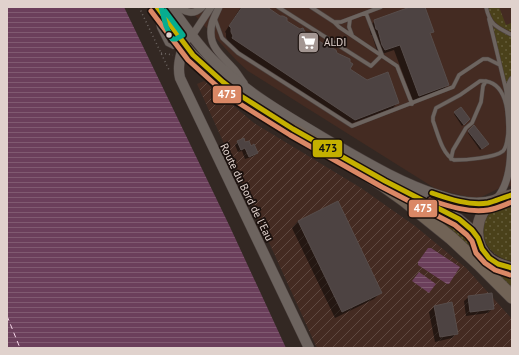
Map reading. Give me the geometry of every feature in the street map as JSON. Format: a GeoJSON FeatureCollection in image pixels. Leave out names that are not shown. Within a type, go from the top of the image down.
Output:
{"type":"FeatureCollection","features":[{"type":"Feature","properties":{"kind":"highway"},"geometry":{"type":"LineString","coordinates":[[294,129],[383,185],[404,200],[451,238],[512,297]]}},
{"type":"Feature","properties":{"kind":"main road"},"geometry":{"type":"LineString","coordinates":[[155,7],[193,55],[223,82],[264,111],[294,129],[385,181],[459,219],[472,230],[478,238]]}},
{"type":"Feature","properties":{"kind":"main road"},"geometry":{"type":"LineString","coordinates":[[171,7],[201,48],[214,61],[247,88],[296,121],[365,162],[439,196],[455,200],[484,203],[512,195]]}},
{"type":"Feature","properties":{"kind":"main road","name":"Route du Bord de l'Eau"},"geometry":{"type":"LineString","coordinates":[[184,43],[178,71],[180,78],[309,348]]}},
{"type":"Feature","properties":{"kind":"main road"},"geometry":{"type":"LineString","coordinates":[[495,200],[486,208],[480,217],[477,227],[478,238],[482,249],[489,258],[498,264],[511,268]]}},
{"type":"Feature","properties":{"kind":"street"},"geometry":{"type":"LineString","coordinates":[[177,7],[190,13],[198,11],[202,7]]}},
{"type":"Feature","properties":{"kind":"street"},"geometry":{"type":"LineString","coordinates":[[184,43],[192,36],[211,7]]}},
{"type":"Feature","properties":{"kind":"street"},"geometry":{"type":"LineString","coordinates":[[219,7],[211,29],[211,39],[222,56],[234,69],[247,88]]}},
{"type":"Feature","properties":{"kind":"street"},"geometry":{"type":"LineString","coordinates":[[495,200],[502,192],[506,183],[509,169],[510,143],[508,88],[512,80]]}},
{"type":"Feature","properties":{"kind":"lane"},"geometry":{"type":"LineString","coordinates":[[311,7],[397,66],[412,104]]}},
{"type":"Feature","properties":{"kind":"lane"},"geometry":{"type":"LineString","coordinates":[[334,22],[341,22],[381,7]]}},
{"type":"Feature","properties":{"kind":"lane"},"geometry":{"type":"LineString","coordinates":[[486,7],[508,95]]}},
{"type":"Feature","properties":{"kind":"lane"},"geometry":{"type":"LineString","coordinates":[[281,8],[372,66],[382,55]]}},
{"type":"Feature","properties":{"kind":"lane"},"geometry":{"type":"LineString","coordinates":[[366,13],[382,55]]}},
{"type":"Feature","properties":{"kind":"lane"},"geometry":{"type":"LineString","coordinates":[[215,16],[215,22],[222,38],[238,53],[352,126],[453,87],[459,75],[485,59],[500,65]]}},
{"type":"Feature","properties":{"kind":"lane"},"geometry":{"type":"LineString","coordinates":[[350,19],[349,27],[353,36]]}},
{"type":"Feature","properties":{"kind":"lane"},"geometry":{"type":"LineString","coordinates":[[489,19],[497,27],[512,35]]}},
{"type":"Feature","properties":{"kind":"lane"},"geometry":{"type":"LineString","coordinates":[[451,159],[453,150],[466,128],[472,123],[481,102],[483,86],[486,81]]}},
{"type":"Feature","properties":{"kind":"lane"},"geometry":{"type":"LineString","coordinates":[[486,81],[500,89],[509,119],[507,142],[503,151],[493,155],[462,160],[451,159],[443,148],[433,121],[432,117],[434,112],[439,106],[465,92],[476,83],[486,81]]}},
{"type":"Feature","properties":{"kind":"path"},"geometry":{"type":"LineString","coordinates":[[161,53],[181,57]]}},
{"type":"Feature","properties":{"kind":"shaded area"},"geometry":{"type":"Polygon","coordinates":[[[7,7],[124,7],[230,227],[286,348],[7,348],[7,7]]]}},
{"type":"Feature","properties":{"kind":"shaded area"},"geometry":{"type":"Polygon","coordinates":[[[187,7],[512,7],[512,186],[502,187],[477,199],[436,189],[248,71],[187,7]]]}},
{"type":"Feature","properties":{"kind":"shaded area"},"geometry":{"type":"Polygon","coordinates":[[[488,7],[499,7],[506,25],[511,23],[512,32],[496,23],[491,16],[488,7]]]}},
{"type":"Feature","properties":{"kind":"shaded area"},"geometry":{"type":"Polygon","coordinates":[[[493,27],[512,37],[512,76],[506,83],[493,27]]]}},
{"type":"Feature","properties":{"kind":"shaded area"},"geometry":{"type":"Polygon","coordinates":[[[204,81],[254,123],[361,188],[415,226],[466,268],[512,319],[512,348],[317,348],[197,84],[204,81]]]}},
{"type":"Feature","properties":{"kind":"shaded area"},"geometry":{"type":"Polygon","coordinates":[[[407,196],[462,224],[472,237],[478,254],[485,262],[495,269],[512,273],[512,292],[407,196]]]}},
{"type":"Feature","properties":{"kind":"shaded area"},"geometry":{"type":"Polygon","coordinates":[[[508,202],[512,202],[512,261],[503,259],[496,255],[490,249],[483,234],[483,226],[486,218],[496,208],[508,202]]]}},
{"type":"Feature","properties":{"kind":"shaded area"},"geometry":{"type":"Polygon","coordinates":[[[428,248],[431,248],[460,267],[449,284],[418,265],[418,262],[428,248]]]}},
{"type":"Feature","properties":{"kind":"shaded area"},"geometry":{"type":"Polygon","coordinates":[[[419,272],[436,284],[429,293],[412,281],[419,272]]]}},
{"type":"Feature","properties":{"kind":"building"},"geometry":{"type":"Polygon","coordinates":[[[242,7],[267,7],[280,16],[287,18],[287,21],[300,29],[303,28],[305,32],[312,37],[315,37],[330,48],[336,50],[337,53],[350,59],[350,62],[353,64],[350,69],[367,80],[388,72],[399,103],[355,120],[232,38],[231,28],[229,26],[242,7]]]}},
{"type":"Feature","properties":{"kind":"building"},"geometry":{"type":"Polygon","coordinates":[[[410,7],[425,7],[434,32],[430,33],[449,85],[419,96],[400,45],[385,50],[378,30],[376,29],[374,20],[410,7]]]}},
{"type":"Feature","properties":{"kind":"building"},"geometry":{"type":"Polygon","coordinates":[[[461,107],[470,119],[464,125],[454,112],[461,107]]]}},
{"type":"Feature","properties":{"kind":"building"},"geometry":{"type":"Polygon","coordinates":[[[474,125],[489,144],[482,149],[468,131],[474,125]]]}},
{"type":"Feature","properties":{"kind":"building"},"geometry":{"type":"Polygon","coordinates":[[[244,138],[245,142],[249,141],[251,146],[254,144],[258,153],[249,157],[245,148],[241,150],[237,141],[244,138]]]}},
{"type":"Feature","properties":{"kind":"building"},"geometry":{"type":"Polygon","coordinates":[[[338,201],[382,293],[342,312],[298,221],[338,201]]]}},
{"type":"Feature","properties":{"kind":"building"},"geometry":{"type":"Polygon","coordinates":[[[492,293],[494,309],[470,312],[468,296],[492,293]]]}},
{"type":"Feature","properties":{"kind":"building"},"geometry":{"type":"Polygon","coordinates":[[[452,302],[458,334],[440,337],[434,306],[452,302]]]}},
{"type":"Feature","properties":{"kind":"ferry route"},"geometry":{"type":"LineString","coordinates":[[7,316],[20,348]]}},
{"type":"Feature","properties":{"kind":"transit line","name":"473"},"geometry":{"type":"LineString","coordinates":[[157,7],[193,55],[241,96],[293,129],[385,181],[459,219],[472,230],[478,238],[482,249],[489,258],[498,264],[512,268]]}},
{"type":"Feature","properties":{"kind":"transit line"},"geometry":{"type":"LineString","coordinates":[[161,7],[166,26],[172,39],[176,39],[183,35],[165,11]]}},
{"type":"Feature","properties":{"kind":"transit line","name":"475"},"geometry":{"type":"LineString","coordinates":[[151,11],[188,60],[237,102],[290,135],[382,187],[455,225],[472,241],[476,253],[485,263],[495,270],[510,275]]}},
{"type":"Feature","properties":{"kind":"transit line","name":"473"},"geometry":{"type":"LineString","coordinates":[[432,193],[452,200],[474,204],[488,203],[512,195]]}},
{"type":"Feature","properties":{"kind":"transit line","name":"475"},"geometry":{"type":"LineString","coordinates":[[430,200],[451,207],[473,211],[497,208],[512,202]]}},
{"type":"Feature","properties":{"kind":"place","name":"ALDI"},"geometry":{"type":"Point","coordinates":[309,42]}}]}
